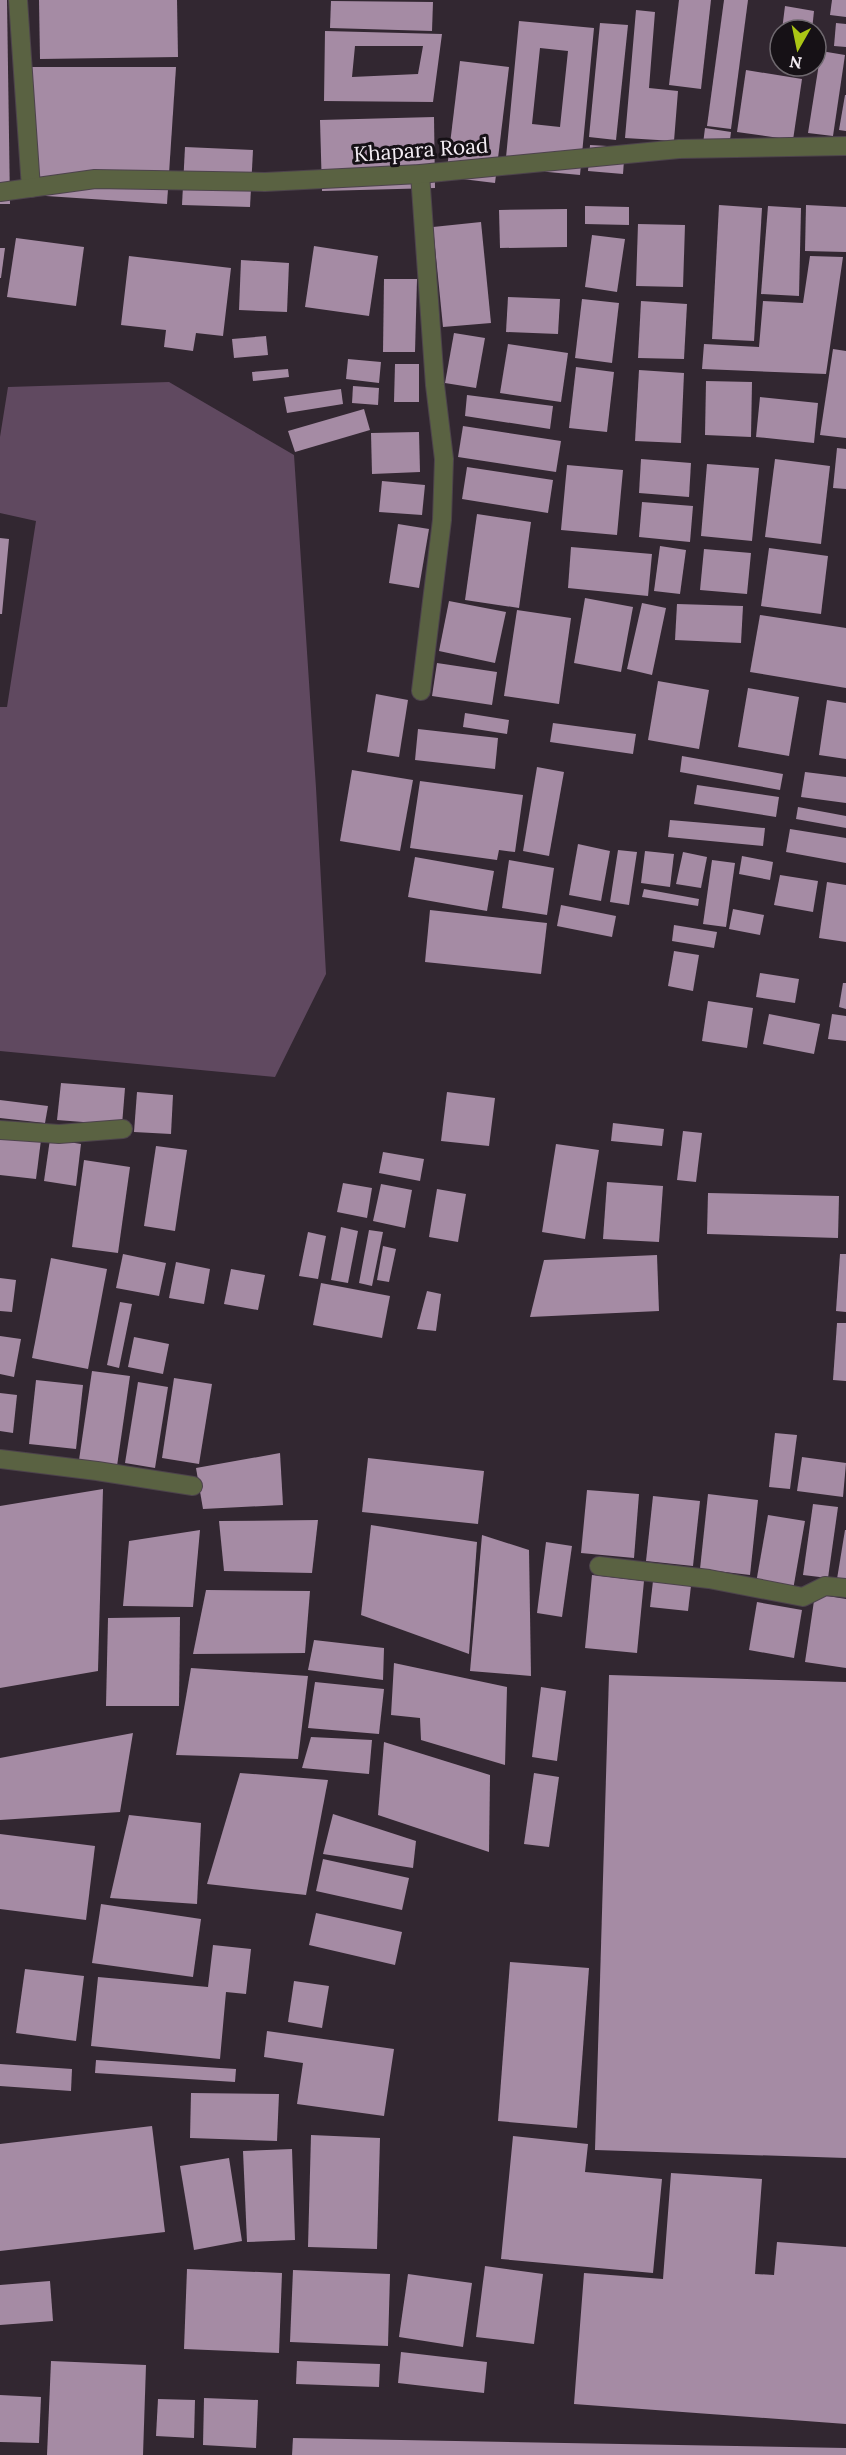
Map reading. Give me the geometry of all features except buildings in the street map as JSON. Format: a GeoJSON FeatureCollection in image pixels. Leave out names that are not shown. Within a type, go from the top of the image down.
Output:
{"type":"FeatureCollection","features":[{"type":"Feature","properties":{"kind":"street"},"geometry":{"type":"LineString","coordinates":[[18,0],[32,188]]}},
{"type":"Feature","properties":{"kind":"street","name":"Khapara Road"},"geometry":{"type":"LineString","coordinates":[[0,192],[95,179],[265,182],[420,174],[679,149],[846,146]]}},
{"type":"Feature","properties":{"kind":"street"},"geometry":{"type":"LineString","coordinates":[[420,174],[435,385],[444,459],[442,520],[420,690]]}},
{"type":"Feature","properties":{"kind":"street"},"geometry":{"type":"LineString","coordinates":[[0,1130],[59,1134],[123,1130]]}},
{"type":"Feature","properties":{"kind":"street"},"geometry":{"type":"LineString","coordinates":[[0,1459],[193,1486]]}},
{"type":"Feature","properties":{"kind":"street"},"geometry":{"type":"LineString","coordinates":[[599,1566],[709,1579],[803,1597],[825,1586],[846,1588]]}},
{"type":"Feature","properties":{"kind":"shaded area"},"geometry":{"type":"Polygon","coordinates":[[[169,382],[294,455],[326,974],[275,1077],[0,1051],[0,707],[7,707],[36,521],[0,513],[0,437],[8,387],[169,382]]]}}]}
